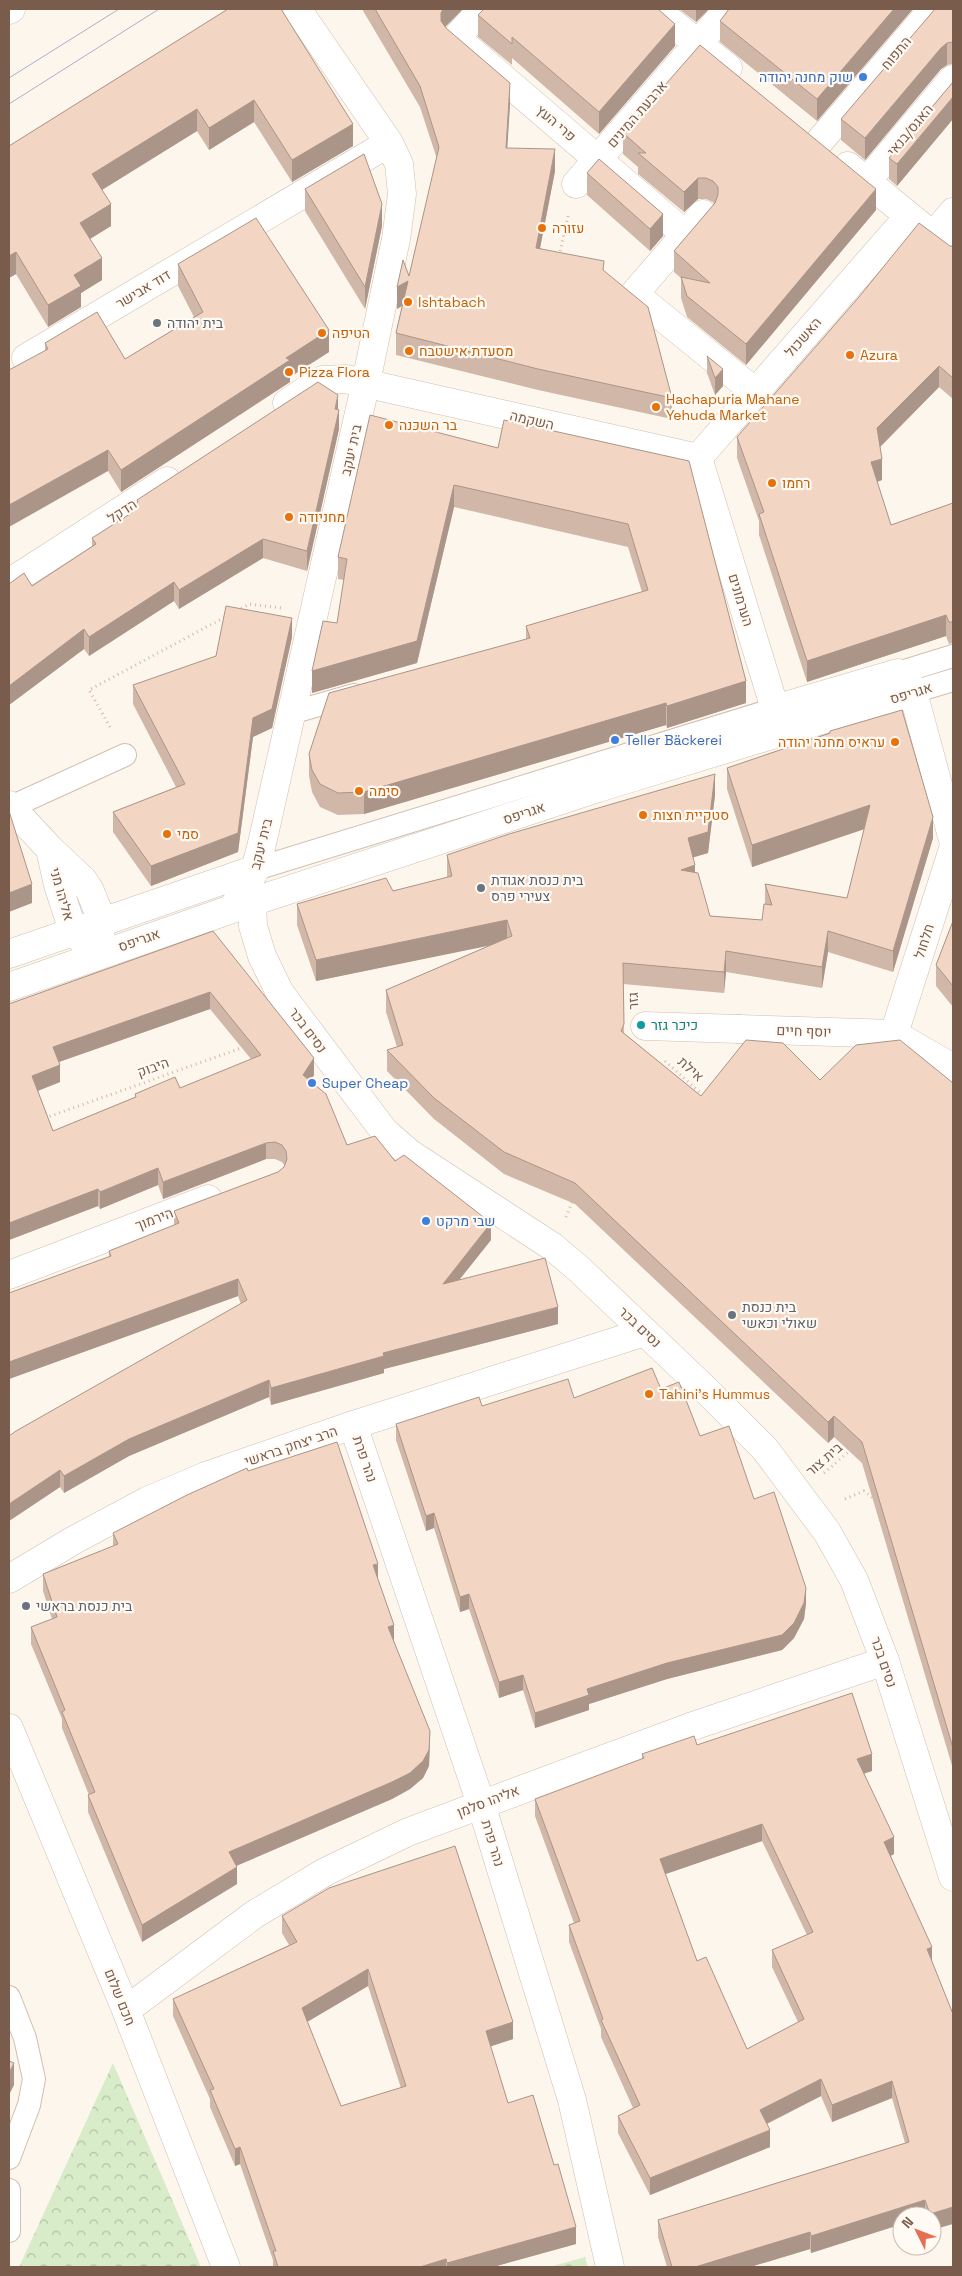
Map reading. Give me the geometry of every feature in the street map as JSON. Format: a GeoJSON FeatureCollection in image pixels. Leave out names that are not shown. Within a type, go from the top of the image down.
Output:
{"type":"FeatureCollection","features":[{"type":"Feature","properties":{"kind":"street","name":"בית יעקב"},"geometry":{"type":"LineString","coordinates":[[242,905],[244,894],[268,864],[291,713],[366,382],[396,239],[402,194],[399,164],[389,143],[297,9]]}},
{"type":"Feature","properties":{"kind":"street","name":"פרי העץ"},"geometry":{"type":"LineString","coordinates":[[482,9],[456,38],[686,235]]}},
{"type":"Feature","properties":{"kind":"street"},"geometry":{"type":"LineString","coordinates":[[656,9],[749,85]]}},
{"type":"Feature","properties":{"kind":"street","name":"ארבעת המינים"},"geometry":{"type":"LineString","coordinates":[[576,184],[728,9]]}},
{"type":"Feature","properties":{"kind":"street","name":"התפוח"},"geometry":{"type":"LineString","coordinates":[[819,142],[933,9]]}},
{"type":"Feature","properties":{"kind":"street","name":"האגס/בנאי"},"geometry":{"type":"LineString","coordinates":[[866,182],[953,79]]}},
{"type":"Feature","properties":{"kind":"street"},"geometry":{"type":"LineString","coordinates":[[799,126],[943,244],[953,212]]}},
{"type":"Feature","properties":{"kind":"street","name":"דוד אבישר"},"geometry":{"type":"LineString","coordinates":[[26,358],[389,143]]}},
{"type":"Feature","properties":{"kind":"street"},"geometry":{"type":"LineString","coordinates":[[703,214],[634,294],[755,392]]}},
{"type":"Feature","properties":{"kind":"street","name":"האשכול"},"geometry":{"type":"LineString","coordinates":[[698,458],[909,216]]}},
{"type":"Feature","properties":{"kind":"street"},"geometry":{"type":"LineString","coordinates":[[266,417],[322,380],[346,378],[366,382]]}},
{"type":"Feature","properties":{"kind":"street","name":"השקמה"},"geometry":{"type":"LineString","coordinates":[[366,382],[698,458]]}},
{"type":"Feature","properties":{"kind":"street","name":"הערמונים"},"geometry":{"type":"LineString","coordinates":[[698,458],[775,709]]}},
{"type":"Feature","properties":{"kind":"street","name":"הדקל"},"geometry":{"type":"LineString","coordinates":[[9,583],[184,470]]}},
{"type":"Feature","properties":{"kind":"street"},"geometry":{"type":"LineString","coordinates":[[906,682],[953,840]]}},
{"type":"Feature","properties":{"kind":"street","name":"אגריפס"},"geometry":{"type":"LineString","coordinates":[[775,709],[906,682]]}},
{"type":"Feature","properties":{"kind":"street","name":"אגריפס"},"geometry":{"type":"LineString","coordinates":[[9,987],[97,954],[242,905],[598,788],[762,738],[906,682]]}},
{"type":"Feature","properties":{"kind":"street"},"geometry":{"type":"LineString","coordinates":[[762,738],[774,724],[776,717],[775,709]]}},
{"type":"Feature","properties":{"kind":"street","name":"אליהו מני"},"geometry":{"type":"LineString","coordinates":[[10,806],[50,849],[83,880],[102,921]]}},
{"type":"Feature","properties":{"kind":"street","name":"אליהו מני"},"geometry":{"type":"LineString","coordinates":[[50,849],[58,885],[73,931],[97,954]]}},
{"type":"Feature","properties":{"kind":"street","name":"חלחול"},"geometry":{"type":"LineString","coordinates":[[894,1034],[953,849]]}},
{"type":"Feature","properties":{"kind":"street","name":"אגריפס"},"geometry":{"type":"LineString","coordinates":[[9,954],[268,864]]}},
{"type":"Feature","properties":{"kind":"street","name":"נסים בכר"},"geometry":{"type":"LineString","coordinates":[[242,905],[253,926],[262,956],[280,993],[384,1131],[409,1153],[553,1248],[645,1332],[765,1450],[800,1495],[827,1532],[854,1580],[885,1661],[953,1877]]}},
{"type":"Feature","properties":{"kind":"street"},"geometry":{"type":"LineString","coordinates":[[97,954],[102,921]]}},
{"type":"Feature","properties":{"kind":"street","name":"יוסף חיים"},"geometry":{"type":"LineString","coordinates":[[645,1026],[894,1034],[953,1068]]}},
{"type":"Feature","properties":{"kind":"street","name":"הירמוך"},"geometry":{"type":"LineString","coordinates":[[9,1275],[227,1191]]}},
{"type":"Feature","properties":{"kind":"street","name":"הרב יצחק בראשי"},"geometry":{"type":"LineString","coordinates":[[9,1579],[74,1540],[148,1501],[206,1476],[353,1425],[645,1332]]}},
{"type":"Feature","properties":{"kind":"street","name":"נהר פרת"},"geometry":{"type":"LineString","coordinates":[[353,1425],[481,1804],[572,2100],[610,2267]]}},
{"type":"Feature","properties":{"kind":"street","name":"אליהו סלמן"},"geometry":{"type":"LineString","coordinates":[[126,2010],[255,1914],[325,1872],[408,1832],[690,1727],[885,1661]]}},
{"type":"Feature","properties":{"kind":"street","name":"חכם שלום"},"geometry":{"type":"LineString","coordinates":[[9,1728],[126,2010],[226,2267]]}},
{"type":"Feature","properties":{"kind":"lane","name":"אגריפס"},"geometry":{"type":"LineString","coordinates":[[906,682],[953,656]]}},
{"type":"Feature","properties":{"kind":"lane","name":"אגריפס"},"geometry":{"type":"LineString","coordinates":[[906,682],[953,680]]}},
{"type":"Feature","properties":{"kind":"lane"},"geometry":{"type":"LineString","coordinates":[[291,713],[375,689]]}},
{"type":"Feature","properties":{"kind":"lane","name":"אגריפס"},"geometry":{"type":"LineString","coordinates":[[268,864],[775,709]]}},
{"type":"Feature","properties":{"kind":"lane"},"geometry":{"type":"LineString","coordinates":[[10,806],[125,755]]}},
{"type":"Feature","properties":{"kind":"lane"},"geometry":{"type":"LineString","coordinates":[[9,1997],[25,2038],[34,2079],[29,2105],[9,2158]]}},
{"type":"Feature","properties":{"kind":"lane"},"geometry":{"type":"LineString","coordinates":[[9,2190],[9,2231]]}},
{"type":"Feature","properties":{"kind":"path"},"geometry":{"type":"LineString","coordinates":[[557,261],[576,184]]}},
{"type":"Feature","properties":{"kind":"path"},"geometry":{"type":"LineString","coordinates":[[125,755],[89,690],[249,604],[314,612]]}},
{"type":"Feature","properties":{"kind":"path","name":"אילת"},"geometry":{"type":"LineString","coordinates":[[645,1026],[660,1056],[711,1103]]}},
{"type":"Feature","properties":{"kind":"path","name":"היבוק"},"geometry":{"type":"LineString","coordinates":[[36,1120],[248,1045]]}},
{"type":"Feature","properties":{"kind":"path"},"geometry":{"type":"LineString","coordinates":[[571,1204],[575,1196]]}},
{"type":"Feature","properties":{"kind":"path","name":"בית צור"},"geometry":{"type":"LineString","coordinates":[[800,1495],[858,1444]]}},
{"type":"Feature","properties":{"kind":"path"},"geometry":{"type":"LineString","coordinates":[[864,1491],[878,1503]]}},
{"type":"Feature","properties":{"kind":"green space"},"geometry":{"type":"Polygon","coordinates":[[[113,2063],[201,2267],[19,2267],[113,2063]]]}},
{"type":"Feature","properties":{"kind":"green space"},"geometry":{"type":"Polygon","coordinates":[[[585,2257],[588,2267],[549,2267],[585,2257]]]}},
{"type":"Feature","properties":{"kind":"building"},"geometry":{"type":"Polygon","coordinates":[[[228,9],[281,9],[353,124],[292,160],[254,100],[209,128],[197,109],[92,174],[111,204],[80,223],[102,258],[74,275],[81,286],[48,305],[16,252],[9,256],[9,146],[228,9]]]}},
{"type":"Feature","properties":{"kind":"building"},"geometry":{"type":"Polygon","coordinates":[[[375,9],[443,9],[441,21],[446,28],[510,83],[506,148],[555,149],[536,248],[604,261],[603,270],[648,307],[672,398],[538,369],[396,333],[408,281],[397,287],[403,260],[409,276],[439,147],[420,86],[375,9]]]}},
{"type":"Feature","properties":{"kind":"building"},"geometry":{"type":"Polygon","coordinates":[[[484,9],[658,9],[675,24],[599,112],[512,37],[512,44],[478,15],[484,9]]]}},
{"type":"Feature","properties":{"kind":"building"},"geometry":{"type":"Polygon","coordinates":[[[729,9],[894,9],[817,99],[720,21],[729,9]]]}},
{"type":"Feature","properties":{"kind":"building"},"geometry":{"type":"Polygon","coordinates":[[[935,9],[953,9],[953,42],[947,43],[941,48],[865,138],[841,119],[935,9]]]}},
{"type":"Feature","properties":{"kind":"building"},"geometry":{"type":"Polygon","coordinates":[[[700,45],[876,189],[746,344],[687,296],[681,277],[710,283],[674,251],[715,203],[718,187],[713,181],[706,178],[698,178],[684,192],[638,153],[646,153],[623,133],[700,45]]]}},
{"type":"Feature","properties":{"kind":"building"},"geometry":{"type":"Polygon","coordinates":[[[953,82],[953,97],[897,164],[889,158],[953,82]]]}},
{"type":"Feature","properties":{"kind":"building"},"geometry":{"type":"Polygon","coordinates":[[[364,154],[382,204],[365,287],[305,189],[364,154]]]}},
{"type":"Feature","properties":{"kind":"building"},"geometry":{"type":"Polygon","coordinates":[[[599,159],[663,214],[650,229],[587,173],[599,159]]]}},
{"type":"Feature","properties":{"kind":"building"},"geometry":{"type":"Polygon","coordinates":[[[256,218],[329,330],[286,358],[290,360],[121,470],[108,450],[9,505],[9,370],[48,349],[45,343],[97,312],[125,359],[203,312],[178,264],[256,218]]]}},
{"type":"Feature","properties":{"kind":"building"},"geometry":{"type":"Polygon","coordinates":[[[919,223],[950,246],[953,246],[953,378],[939,366],[877,428],[882,459],[871,462],[891,525],[953,503],[953,622],[949,622],[946,615],[807,661],[759,514],[764,512],[737,437],[859,297],[919,223]]]}},
{"type":"Feature","properties":{"kind":"building"},"geometry":{"type":"Polygon","coordinates":[[[707,356],[723,369],[715,378],[707,356]]]}},
{"type":"Feature","properties":{"kind":"building"},"geometry":{"type":"Polygon","coordinates":[[[318,382],[338,395],[335,409],[339,410],[307,551],[263,539],[179,590],[174,582],[89,637],[84,629],[9,686],[9,584],[24,573],[32,586],[96,544],[92,538],[133,512],[130,506],[138,502],[137,500],[318,382]]]}},
{"type":"Feature","properties":{"kind":"building"},"geometry":{"type":"Polygon","coordinates":[[[370,415],[498,448],[504,420],[689,461],[746,681],[667,706],[666,703],[364,792],[338,793],[320,784],[312,770],[309,754],[329,693],[530,638],[526,626],[648,590],[628,524],[454,485],[417,641],[312,671],[323,621],[337,623],[347,559],[338,557],[370,415]]]}},
{"type":"Feature","properties":{"kind":"building"},"geometry":{"type":"Polygon","coordinates":[[[226,606],[292,618],[272,709],[253,718],[238,833],[151,866],[113,812],[185,784],[133,685],[216,656],[226,606]]]}},
{"type":"Feature","properties":{"kind":"building"},"geometry":{"type":"Polygon","coordinates":[[[902,710],[933,817],[893,951],[828,931],[822,967],[726,951],[724,972],[623,963],[624,1024],[621,1031],[701,1096],[746,1040],[783,1043],[820,1080],[856,1045],[900,1040],[953,1083],[953,1748],[862,1442],[834,1416],[828,1422],[575,1183],[504,1152],[434,1098],[387,1050],[403,1045],[386,990],[512,936],[507,920],[316,960],[297,904],[386,878],[393,891],[452,876],[447,855],[509,834],[715,774],[708,832],[688,838],[695,865],[681,870],[698,873],[710,916],[762,920],[764,904],[772,905],[765,884],[847,898],[870,805],[752,845],[727,768],[830,733],[830,731],[902,710]]]}},
{"type":"Feature","properties":{"kind":"building"},"geometry":{"type":"Polygon","coordinates":[[[9,811],[32,884],[9,893],[9,811]]]}},
{"type":"Feature","properties":{"kind":"building"},"geometry":{"type":"Polygon","coordinates":[[[953,921],[953,986],[936,965],[953,921]]]}},
{"type":"Feature","properties":{"kind":"building"},"geometry":{"type":"Polygon","coordinates":[[[213,931],[314,1058],[303,1075],[326,1094],[347,1145],[375,1136],[395,1161],[404,1155],[491,1223],[443,1284],[545,1258],[558,1307],[383,1353],[384,1356],[271,1388],[269,1380],[129,1439],[64,1476],[60,1470],[9,1504],[9,1436],[247,1300],[238,1279],[9,1362],[9,1293],[111,1256],[109,1251],[179,1223],[174,1211],[278,1172],[284,1167],[287,1159],[286,1151],[282,1145],[275,1142],[266,1143],[163,1182],[158,1168],[100,1192],[98,1189],[9,1223],[9,1004],[213,931]],[[210,992],[53,1047],[60,1065],[32,1076],[53,1131],[136,1097],[135,1094],[175,1077],[180,1088],[261,1055],[210,992]]]}},
{"type":"Feature","properties":{"kind":"building"},"geometry":{"type":"Polygon","coordinates":[[[652,1368],[661,1389],[679,1382],[700,1436],[729,1426],[754,1499],[774,1492],[806,1588],[804,1603],[794,1623],[782,1635],[667,1663],[587,1689],[589,1695],[535,1713],[523,1675],[499,1682],[469,1594],[460,1597],[434,1513],[426,1516],[396,1424],[479,1397],[482,1406],[568,1379],[574,1398],[652,1368]]]}},
{"type":"Feature","properties":{"kind":"building"},"geometry":{"type":"Polygon","coordinates":[[[337,1442],[378,1564],[373,1565],[394,1625],[388,1627],[430,1731],[429,1750],[423,1761],[410,1773],[229,1852],[237,1867],[142,1925],[88,1795],[95,1792],[62,1712],[65,1710],[31,1627],[57,1617],[43,1574],[118,1544],[113,1533],[187,1495],[247,1468],[248,1471],[337,1442]]]}},
{"type":"Feature","properties":{"kind":"building"},"geometry":{"type":"Polygon","coordinates":[[[852,1693],[872,1754],[857,1759],[894,1837],[884,1842],[932,1947],[927,1949],[953,2014],[953,2207],[942,2210],[942,2206],[927,2206],[925,2200],[906,2206],[892,2206],[892,2210],[811,2236],[810,2232],[695,2267],[672,2267],[658,2220],[909,2142],[892,2081],[832,2105],[821,2079],[760,2110],[770,2130],[650,2178],[618,2116],[640,2105],[601,2020],[603,2019],[569,1925],[580,1921],[535,1799],[644,1758],[642,1754],[694,1736],[697,1745],[852,1693]],[[762,1824],[660,1859],[697,1961],[706,1957],[747,2049],[804,2019],[772,1950],[813,1932],[762,1824]]]}},
{"type":"Feature","properties":{"kind":"building"},"geometry":{"type":"Polygon","coordinates":[[[455,1846],[513,2022],[486,2031],[508,2103],[533,2095],[554,2165],[558,2164],[576,2227],[447,2263],[446,2259],[420,2267],[278,2267],[273,2251],[276,2251],[240,2147],[235,2149],[210,2090],[214,2089],[173,1999],[297,1942],[282,1916],[329,1888],[455,1846]],[[368,1969],[302,2008],[341,2106],[406,2086],[368,1969]]]}},
{"type":"Feature","properties":{"kind":"building"},"geometry":{"type":"Polygon","coordinates":[[[9,2061],[14,2063],[9,2073],[9,2061]]]}},
{"type":"Feature","properties":{"kind":"tram line"},"geometry":{"type":"LineString","coordinates":[[9,78],[119,9]]}},
{"type":"Feature","properties":{"kind":"tram line"},"geometry":{"type":"LineString","coordinates":[[9,104],[159,9]]}},
{"type":"Feature","properties":{"kind":"place","name":"שוק מחנה יהודה"},"geometry":{"type":"Point","coordinates":[863,77]}},
{"type":"Feature","properties":{"kind":"place","name":"עזורה"},"geometry":{"type":"Point","coordinates":[542,228]}},
{"type":"Feature","properties":{"kind":"place","name":"Ishtabach"},"geometry":{"type":"Point","coordinates":[408,302]}},
{"type":"Feature","properties":{"kind":"place","name":"בית יהודה"},"geometry":{"type":"Point","coordinates":[157,323]}},
{"type":"Feature","properties":{"kind":"place","name":"הטיפה"},"geometry":{"type":"Point","coordinates":[322,333]}},
{"type":"Feature","properties":{"kind":"place","name":"מסעדת אישטבח"},"geometry":{"type":"Point","coordinates":[409,351]}},
{"type":"Feature","properties":{"kind":"place","name":"Azura"},"geometry":{"type":"Point","coordinates":[850,355]}},
{"type":"Feature","properties":{"kind":"place","name":"Pizza Flora"},"geometry":{"type":"Point","coordinates":[289,372]}},
{"type":"Feature","properties":{"kind":"place","name":"Hachapuria Mahane Yehuda Market"},"geometry":{"type":"Point","coordinates":[656,407]}},
{"type":"Feature","properties":{"kind":"place","name":"בר השכנה"},"geometry":{"type":"Point","coordinates":[389,425]}},
{"type":"Feature","properties":{"kind":"place","name":"רחמו"},"geometry":{"type":"Point","coordinates":[772,483]}},
{"type":"Feature","properties":{"kind":"place","name":"מחניודה"},"geometry":{"type":"Point","coordinates":[289,517]}},
{"type":"Feature","properties":{"kind":"place","name":"Teller Bäckerei"},"geometry":{"type":"Point","coordinates":[615,740]}},
{"type":"Feature","properties":{"kind":"place","name":"עראיס מחנה יהודה"},"geometry":{"type":"Point","coordinates":[895,742]}},
{"type":"Feature","properties":{"kind":"place","name":"סימה"},"geometry":{"type":"Point","coordinates":[359,791]}},
{"type":"Feature","properties":{"kind":"place","name":"סטקיית חצות"},"geometry":{"type":"Point","coordinates":[643,815]}},
{"type":"Feature","properties":{"kind":"place","name":"סמי"},"geometry":{"type":"Point","coordinates":[167,834]}},
{"type":"Feature","properties":{"kind":"place","name":"בית כנסת אגודת צעירי פרס"},"geometry":{"type":"Point","coordinates":[481,888]}},
{"type":"Feature","properties":{"kind":"place","name":"כיכר גזר"},"geometry":{"type":"Point","coordinates":[641,1025]}},
{"type":"Feature","properties":{"kind":"place","name":"Super Cheap"},"geometry":{"type":"Point","coordinates":[312,1083]}},
{"type":"Feature","properties":{"kind":"place","name":"שבי מרקט"},"geometry":{"type":"Point","coordinates":[426,1221]}},
{"type":"Feature","properties":{"kind":"place","name":"בית כנסת שאולי וכאשי"},"geometry":{"type":"Point","coordinates":[732,1315]}},
{"type":"Feature","properties":{"kind":"place","name":"Tahini's Hummus"},"geometry":{"type":"Point","coordinates":[649,1394]}},
{"type":"Feature","properties":{"kind":"place","name":"בית כנסת בראשי"},"geometry":{"type":"Point","coordinates":[26,1606]}}]}
